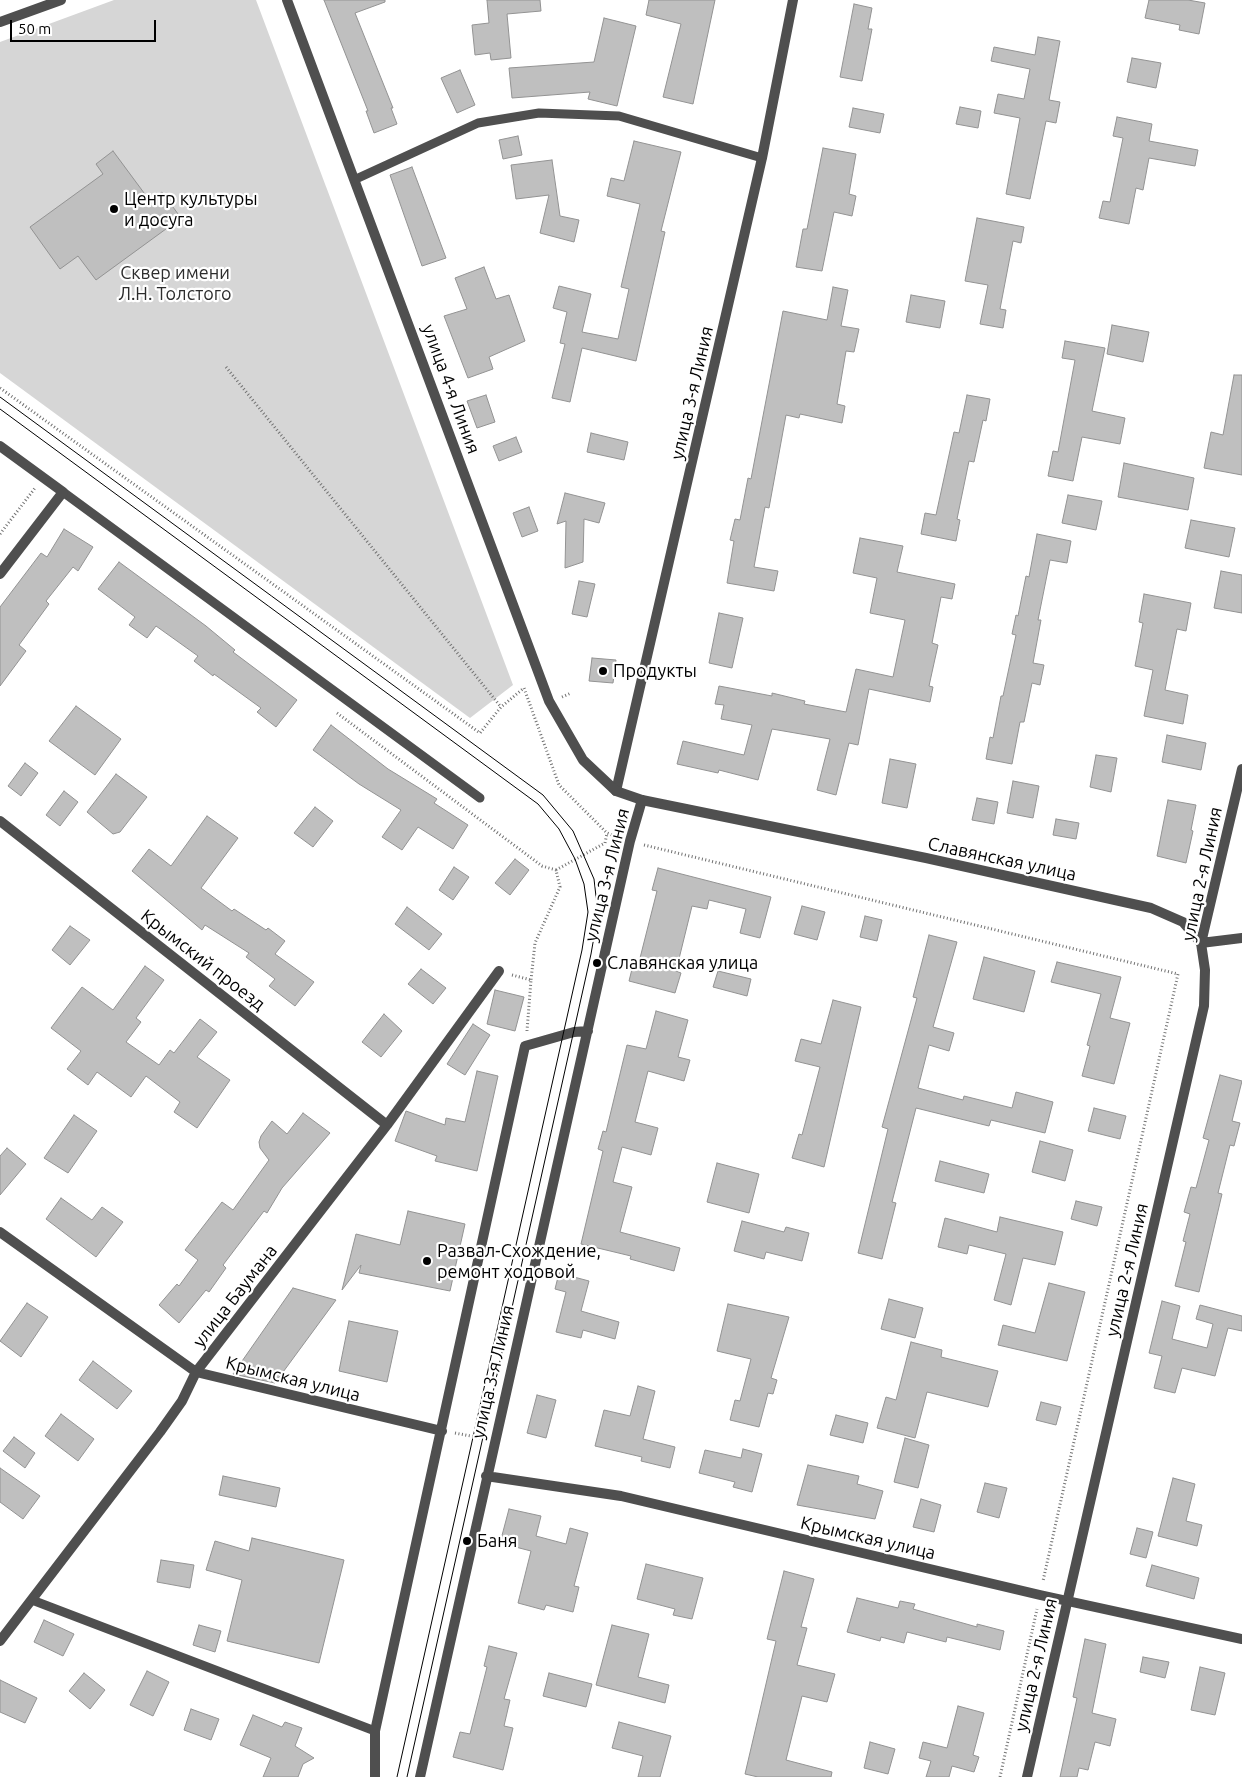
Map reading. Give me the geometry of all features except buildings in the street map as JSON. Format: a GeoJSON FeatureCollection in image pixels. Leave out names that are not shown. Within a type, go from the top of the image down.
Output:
{"type":"FeatureCollection","features":[{"type":"Feature","properties":{"kind":"street"},"geometry":{"type":"LineString","coordinates":[[0,22],[62,0]]}},
{"type":"Feature","properties":{"kind":"street","name":"улица 4-я Линия"},"geometry":{"type":"LineString","coordinates":[[287,0],[356,179],[549,701],[582,760],[602,779]]}},
{"type":"Feature","properties":{"kind":"street","name":"улица 3-я Линия"},"geometry":{"type":"LineString","coordinates":[[616,791],[762,158],[793,0]]}},
{"type":"Feature","properties":{"kind":"street"},"geometry":{"type":"LineString","coordinates":[[0,446],[63,492],[0,574]]}},
{"type":"Feature","properties":{"kind":"street","name":"улица 2-я Линия"},"geometry":{"type":"LineString","coordinates":[[1027,1777],[1204,1006],[1205,970],[1200,943],[1242,769]]}},
{"type":"Feature","properties":{"kind":"street","name":"Славянская улица"},"geometry":{"type":"LineString","coordinates":[[602,779],[616,791],[642,800],[916,856],[1151,908],[1183,922],[1200,943]]}},
{"type":"Feature","properties":{"kind":"street","name":"улица 3-я Линия"},"geometry":{"type":"LineString","coordinates":[[420,1777],[630,841],[642,800]]}},
{"type":"Feature","properties":{"kind":"street","name":"Крымский проезд"},"geometry":{"type":"LineString","coordinates":[[0,821],[387,1125]]}},
{"type":"Feature","properties":{"kind":"street"},"geometry":{"type":"LineString","coordinates":[[1200,943],[1242,938]]}},
{"type":"Feature","properties":{"kind":"street","name":"улица Баумана"},"geometry":{"type":"LineString","coordinates":[[0,1641],[160,1432],[182,1401],[196,1372],[387,1125],[499,972]]}},
{"type":"Feature","properties":{"kind":"street"},"geometry":{"type":"LineString","coordinates":[[525,1046],[574,1032],[588,1031]]}},
{"type":"Feature","properties":{"kind":"street","name":"улица 3-я Линия"},"geometry":{"type":"LineString","coordinates":[[375,1777],[375,1731],[525,1046]]}},
{"type":"Feature","properties":{"kind":"street","name":"Крымская улица"},"geometry":{"type":"LineString","coordinates":[[0,1232],[196,1372],[442,1431]]}},
{"type":"Feature","properties":{"kind":"street","name":"Крымская улица"},"geometry":{"type":"LineString","coordinates":[[486,1476],[622,1496],[1040,1595],[1242,1639]]}},
{"type":"Feature","properties":{"kind":"lane"},"geometry":{"type":"LineString","coordinates":[[356,179],[478,122],[539,113],[619,116],[762,158]]}},
{"type":"Feature","properties":{"kind":"lane"},"geometry":{"type":"LineString","coordinates":[[63,492],[480,798]]}},
{"type":"Feature","properties":{"kind":"lane"},"geometry":{"type":"LineString","coordinates":[[32,1600],[375,1731]]}},
{"type":"Feature","properties":{"kind":"path"},"geometry":{"type":"LineString","coordinates":[[226,367],[501,707]]}},
{"type":"Feature","properties":{"kind":"path"},"geometry":{"type":"LineString","coordinates":[[0,388],[480,733],[501,707],[524,688],[559,786],[607,833],[630,841],[1178,974],[1000,1777]]}},
{"type":"Feature","properties":{"kind":"path"},"geometry":{"type":"LineString","coordinates":[[0,534],[36,487],[28,482]]}},
{"type":"Feature","properties":{"kind":"path"},"geometry":{"type":"LineString","coordinates":[[336,712],[542,866],[556,870],[605,843],[607,833]]}},
{"type":"Feature","properties":{"kind":"path"},"geometry":{"type":"LineString","coordinates":[[525,1046],[536,942],[560,887],[556,870]]}},
{"type":"Feature","properties":{"kind":"path"},"geometry":{"type":"LineString","coordinates":[[499,972],[531,980]]}},
{"type":"Feature","properties":{"kind":"path"},"geometry":{"type":"LineString","coordinates":[[442,1431],[494,1441]]}},
{"type":"Feature","properties":{"kind":"green space","name":"Сквер имени Л.Н. Толстого"},"geometry":{"type":"Polygon","coordinates":[[[114,0],[256,0],[513,685],[470,718],[0,373],[0,42],[114,0]]]}},
{"type":"Feature","properties":{"kind":"tram line"},"geometry":{"type":"LineString","coordinates":[[0,397],[543,795],[573,831],[594,879],[598,914],[591,954],[407,1777]]}},
{"type":"Feature","properties":{"kind":"tram line"},"geometry":{"type":"LineString","coordinates":[[0,409],[538,804],[559,829],[575,859],[584,884],[588,912],[582,950],[397,1777]]}},
{"type":"Feature","properties":{"kind":"place","name":"Центр культуры и досуга"},"geometry":{"type":"Point","coordinates":[114,209]}},
{"type":"Feature","properties":{"kind":"place","name":"Продукты"},"geometry":{"type":"Point","coordinates":[603,671]}},
{"type":"Feature","properties":{"kind":"place","name":"Славянская улица"},"geometry":{"type":"Point","coordinates":[597,963]}},
{"type":"Feature","properties":{"kind":"place","name":"Развал-Схождение, ремонт ходовой"},"geometry":{"type":"Point","coordinates":[427,1261]}},
{"type":"Feature","properties":{"kind":"place","name":"Баня"},"geometry":{"type":"Point","coordinates":[467,1541]}}]}
